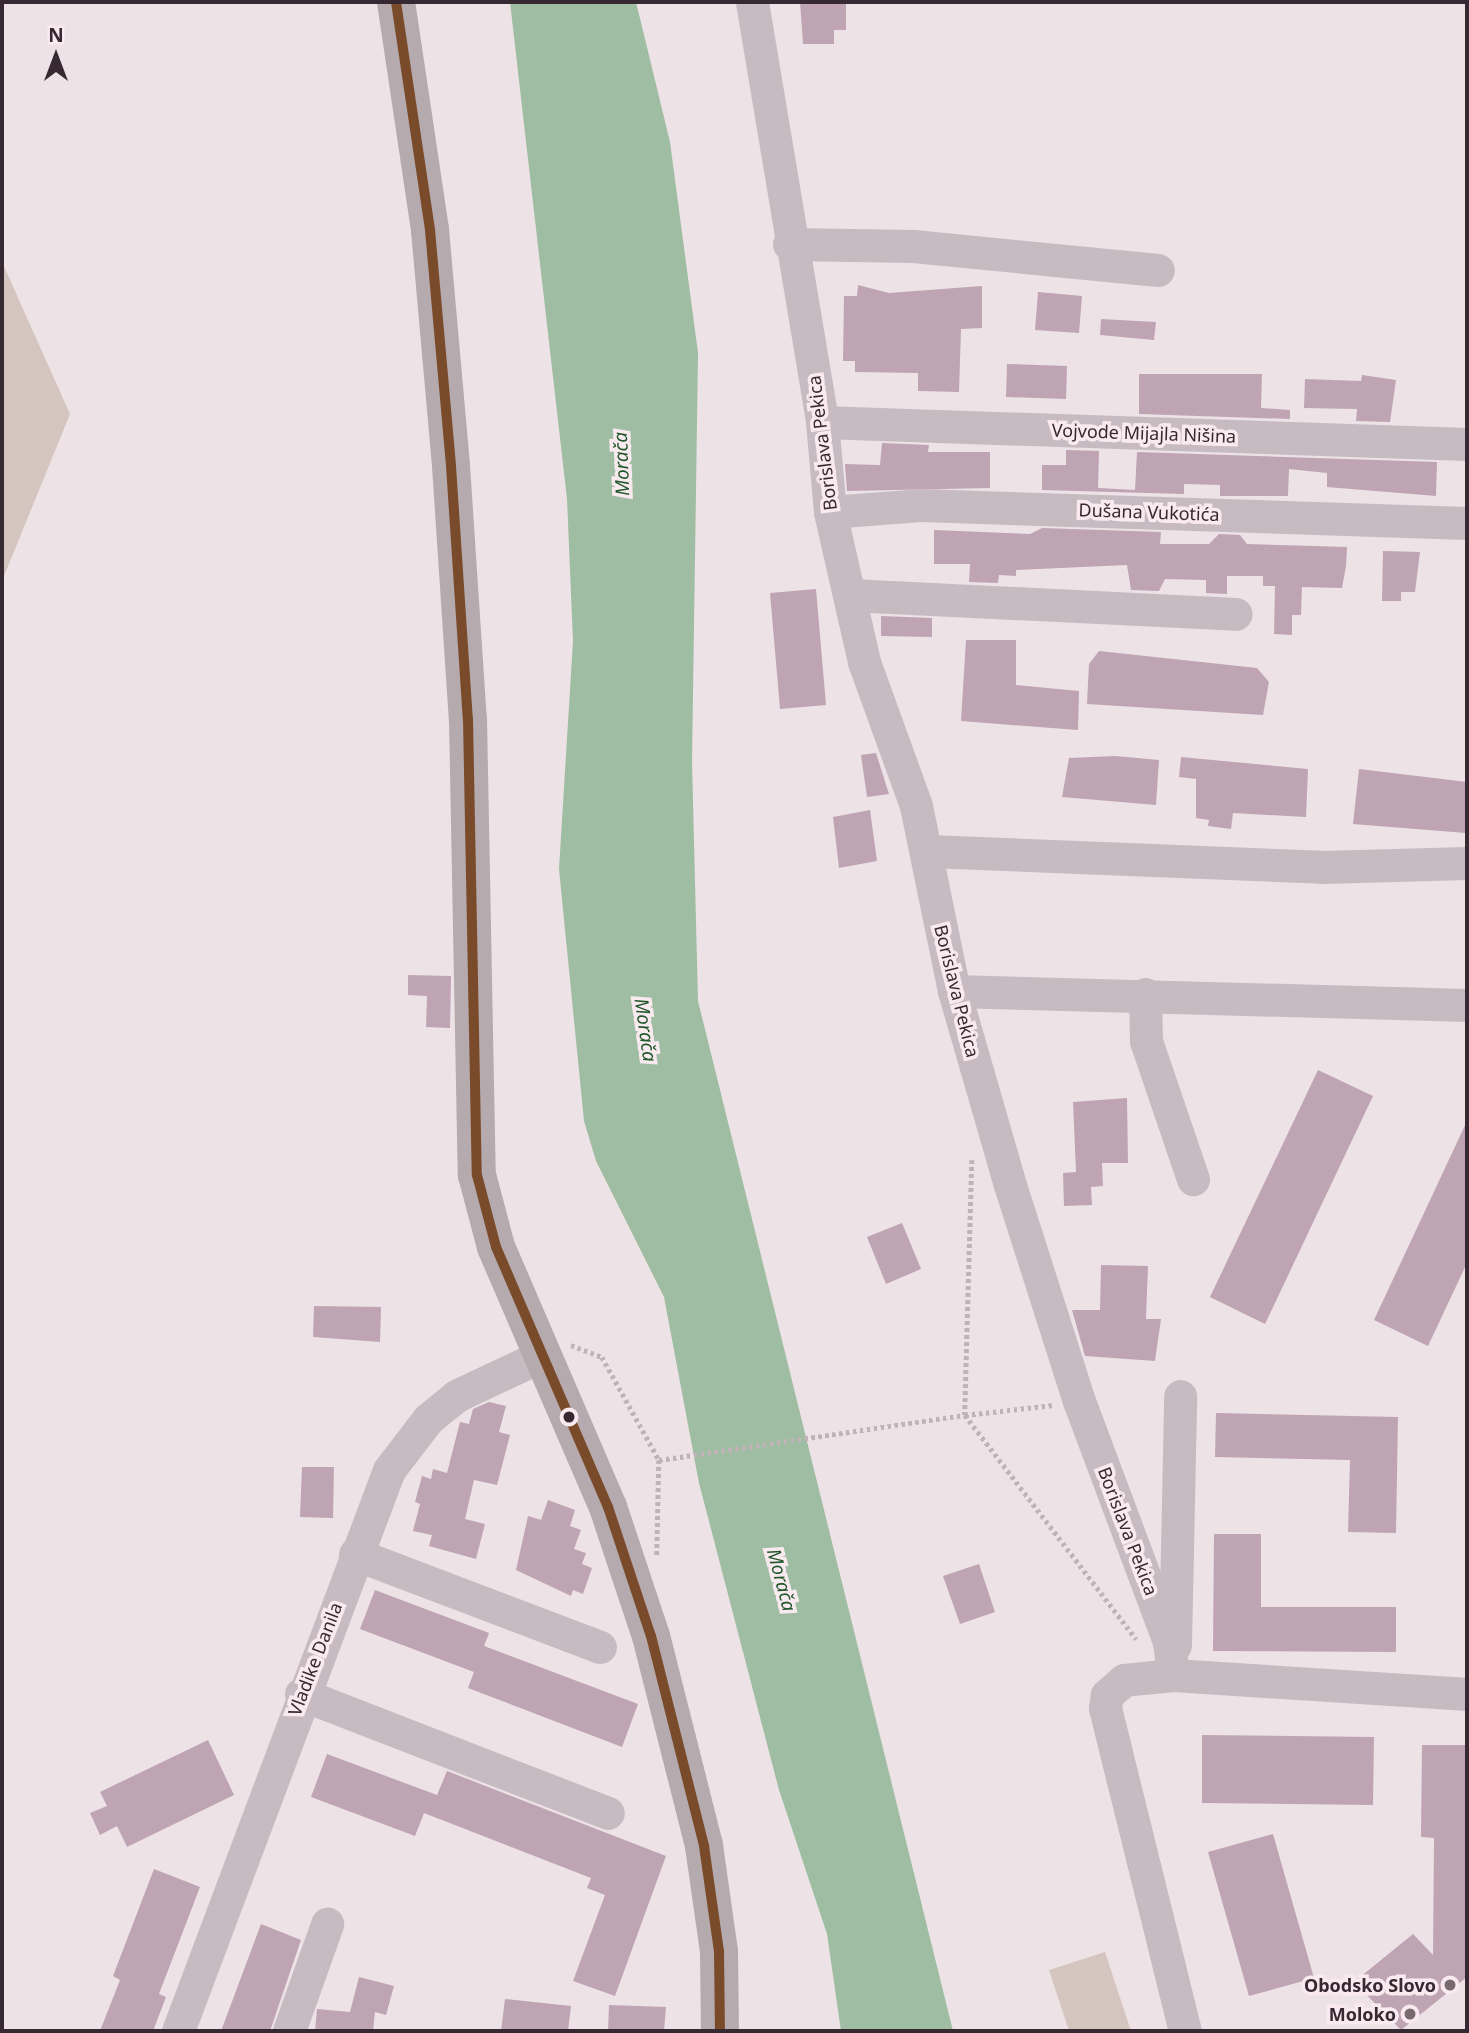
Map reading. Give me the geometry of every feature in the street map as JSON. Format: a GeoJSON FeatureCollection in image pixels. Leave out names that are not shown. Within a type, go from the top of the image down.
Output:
{"type":"FeatureCollection","features":[{"type":"Feature","properties":{"kind":"main road"},"geometry":{"type":"LineString","coordinates":[[396,2],[429,218],[451,466],[468,719],[474,1148],[488,1224],[627,1557],[682,1752],[713,1905],[720,2031]]}},
{"type":"Feature","properties":{"kind":"street","name":"Borislava Pekica"},"geometry":{"type":"LineString","coordinates":[[752,2],[789,244],[821,422],[830,513],[877,711],[928,851],[954,991],[996,1136],[1079,1401],[1172,1663]]}},
{"type":"Feature","properties":{"kind":"street"},"geometry":{"type":"LineString","coordinates":[[789,244],[913,246],[1158,270]]}},
{"type":"Feature","properties":{"kind":"street","name":"Vojvode Mijajla Nišina"},"geometry":{"type":"LineString","coordinates":[[821,422],[1467,444]]}},
{"type":"Feature","properties":{"kind":"street","name":"Dušana Vukotića"},"geometry":{"type":"LineString","coordinates":[[830,513],[920,505],[1467,523]]}},
{"type":"Feature","properties":{"kind":"street"},"geometry":{"type":"LineString","coordinates":[[850,595],[1236,614]]}},
{"type":"Feature","properties":{"kind":"street"},"geometry":{"type":"LineString","coordinates":[[928,851],[1322,867],[1467,863]]}},
{"type":"Feature","properties":{"kind":"street"},"geometry":{"type":"LineString","coordinates":[[954,991],[1145,994],[1467,1005]]}},
{"type":"Feature","properties":{"kind":"street"},"geometry":{"type":"LineString","coordinates":[[1145,994],[1146,1041],[1193,1179]]}},
{"type":"Feature","properties":{"kind":"street","name":"Vladike Danila"},"geometry":{"type":"LineString","coordinates":[[178,2031],[301,1694],[389,1470],[428,1419],[456,1396],[541,1356]]}},
{"type":"Feature","properties":{"kind":"street"},"geometry":{"type":"LineString","coordinates":[[1172,1663],[1179,1635],[1180,1396]]}},
{"type":"Feature","properties":{"kind":"street"},"geometry":{"type":"LineString","coordinates":[[355,1554],[600,1647]]}},
{"type":"Feature","properties":{"kind":"street"},"geometry":{"type":"LineString","coordinates":[[1185,2031],[1105,1708],[1107,1695],[1124,1680],[1172,1663],[1467,1693]]}},
{"type":"Feature","properties":{"kind":"street"},"geometry":{"type":"LineString","coordinates":[[301,1694],[608,1813]]}},
{"type":"Feature","properties":{"kind":"street"},"geometry":{"type":"LineString","coordinates":[[289,2031],[327,1924]]}},
{"type":"Feature","properties":{"kind":"path"},"geometry":{"type":"LineString","coordinates":[[996,1136],[973,1145],[965,1415],[1154,1662],[1172,1663]]}},
{"type":"Feature","properties":{"kind":"path"},"geometry":{"type":"LineString","coordinates":[[541,1356],[574,1343],[602,1357],[659,1460],[657,1566]]}},
{"type":"Feature","properties":{"kind":"path"},"geometry":{"type":"LineString","coordinates":[[659,1460],[1079,1401]]}},
{"type":"Feature","properties":{"kind":"shaded area"},"geometry":{"type":"Polygon","coordinates":[[[2,262],[70,414],[2,581],[2,262]]]}},
{"type":"Feature","properties":{"kind":"shaded area"},"geometry":{"type":"Polygon","coordinates":[[[1105,1952],[1131,2031],[1069,2031],[1049,1970],[1105,1952]]]}},
{"type":"Feature","properties":{"kind":"water","name":"Morača"},"geometry":{"type":"Polygon","coordinates":[[[510,2],[636,2],[670,142],[698,353],[692,761],[698,1001],[953,2031],[841,2031],[827,1934],[779,1790],[699,1483],[664,1297],[596,1161],[584,1121],[559,869],[573,641],[567,499],[510,2]]]}},
{"type":"Feature","properties":{"kind":"building"},"geometry":{"type":"Polygon","coordinates":[[[800,2],[846,2],[846,30],[834,30],[834,44],[803,44],[800,2]]]}},
{"type":"Feature","properties":{"kind":"building"},"geometry":{"type":"Polygon","coordinates":[[[858,285],[889,293],[982,286],[982,328],[961,329],[959,392],[918,391],[918,373],[855,372],[855,361],[843,361],[844,296],[857,296],[858,285]]]}},
{"type":"Feature","properties":{"kind":"building"},"geometry":{"type":"Polygon","coordinates":[[[1038,292],[1082,296],[1079,333],[1035,330],[1038,292]]]}},
{"type":"Feature","properties":{"kind":"building"},"geometry":{"type":"Polygon","coordinates":[[[1101,319],[1156,322],[1154,340],[1100,335],[1101,319]]]}},
{"type":"Feature","properties":{"kind":"building"},"geometry":{"type":"Polygon","coordinates":[[[1007,364],[1067,366],[1066,399],[1006,397],[1007,364]]]}},
{"type":"Feature","properties":{"kind":"building"},"geometry":{"type":"Polygon","coordinates":[[[1139,374],[1262,374],[1261,408],[1290,410],[1290,419],[1139,414],[1139,374]]]}},
{"type":"Feature","properties":{"kind":"building"},"geometry":{"type":"Polygon","coordinates":[[[1362,375],[1396,380],[1390,422],[1356,421],[1357,409],[1304,408],[1305,379],[1361,381],[1362,375]]]}},
{"type":"Feature","properties":{"kind":"building"},"geometry":{"type":"Polygon","coordinates":[[[882,443],[929,445],[928,452],[990,452],[990,488],[847,491],[845,464],[880,465],[882,443]]]}},
{"type":"Feature","properties":{"kind":"building"},"geometry":{"type":"Polygon","coordinates":[[[1066,450],[1099,451],[1098,488],[1135,490],[1137,452],[1437,462],[1436,496],[1327,487],[1327,473],[1289,469],[1288,496],[1220,496],[1220,485],[1184,484],[1184,494],[1042,490],[1042,465],[1066,465],[1066,450]]]}},
{"type":"Feature","properties":{"kind":"building"},"geometry":{"type":"Polygon","coordinates":[[[1042,528],[1161,532],[1160,544],[1209,544],[1219,534],[1240,535],[1247,544],[1347,547],[1346,566],[1342,588],[1302,587],[1301,615],[1292,615],[1292,635],[1274,634],[1275,586],[1263,586],[1263,576],[1227,576],[1227,594],[1206,593],[1206,580],[1165,579],[1159,591],[1131,590],[1127,565],[1016,570],[1016,576],[999,575],[998,583],[969,582],[970,564],[934,564],[934,530],[1030,534],[1042,528]]]}},
{"type":"Feature","properties":{"kind":"building"},"geometry":{"type":"Polygon","coordinates":[[[1383,551],[1420,552],[1415,592],[1401,592],[1401,601],[1382,601],[1383,551]]]}},
{"type":"Feature","properties":{"kind":"building"},"geometry":{"type":"Polygon","coordinates":[[[816,589],[826,705],[780,709],[770,593],[816,589]]]}},
{"type":"Feature","properties":{"kind":"building"},"geometry":{"type":"Polygon","coordinates":[[[881,616],[932,618],[932,637],[881,636],[881,616]]]}},
{"type":"Feature","properties":{"kind":"building"},"geometry":{"type":"Polygon","coordinates":[[[966,640],[1016,640],[1016,685],[1079,691],[1078,730],[961,721],[966,640]]]}},
{"type":"Feature","properties":{"kind":"building"},"geometry":{"type":"Polygon","coordinates":[[[1099,651],[1257,668],[1269,682],[1263,715],[1087,704],[1089,664],[1099,651]]]}},
{"type":"Feature","properties":{"kind":"building"},"geometry":{"type":"Polygon","coordinates":[[[876,753],[889,794],[867,797],[861,755],[876,753]]]}},
{"type":"Feature","properties":{"kind":"building"},"geometry":{"type":"Polygon","coordinates":[[[1115,756],[1159,760],[1156,805],[1062,797],[1069,758],[1115,756]]]}},
{"type":"Feature","properties":{"kind":"building"},"geometry":{"type":"Polygon","coordinates":[[[1181,757],[1308,769],[1306,817],[1233,813],[1231,829],[1208,826],[1209,820],[1196,818],[1196,779],[1179,777],[1181,757]]]}},
{"type":"Feature","properties":{"kind":"building"},"geometry":{"type":"Polygon","coordinates":[[[1359,769],[1467,782],[1466,833],[1353,824],[1359,769]]]}},
{"type":"Feature","properties":{"kind":"building"},"geometry":{"type":"Polygon","coordinates":[[[870,810],[877,861],[839,868],[833,817],[870,810]]]}},
{"type":"Feature","properties":{"kind":"building"},"geometry":{"type":"Polygon","coordinates":[[[408,975],[451,976],[450,1028],[426,1027],[427,996],[408,995],[408,975]]]}},
{"type":"Feature","properties":{"kind":"building"},"geometry":{"type":"Polygon","coordinates":[[[1318,1070],[1373,1096],[1265,1324],[1210,1297],[1318,1070]]]}},
{"type":"Feature","properties":{"kind":"building"},"geometry":{"type":"Polygon","coordinates":[[[1127,1098],[1128,1163],[1102,1163],[1103,1186],[1091,1187],[1092,1205],[1064,1206],[1063,1173],[1076,1172],[1073,1102],[1127,1098]]]}},
{"type":"Feature","properties":{"kind":"building"},"geometry":{"type":"Polygon","coordinates":[[[1467,1121],[1467,1263],[1428,1346],[1374,1320],[1467,1121]]]}},
{"type":"Feature","properties":{"kind":"building"},"geometry":{"type":"Polygon","coordinates":[[[902,1223],[921,1269],[886,1284],[867,1237],[902,1223]]]}},
{"type":"Feature","properties":{"kind":"building"},"geometry":{"type":"Polygon","coordinates":[[[1101,1265],[1148,1266],[1146,1319],[1161,1319],[1155,1361],[1085,1356],[1072,1310],[1100,1310],[1101,1265]]]}},
{"type":"Feature","properties":{"kind":"building"},"geometry":{"type":"Polygon","coordinates":[[[314,1306],[381,1307],[380,1342],[313,1337],[314,1306]]]}},
{"type":"Feature","properties":{"kind":"building"},"geometry":{"type":"Polygon","coordinates":[[[489,1402],[506,1406],[499,1432],[510,1435],[497,1485],[474,1480],[465,1519],[485,1524],[476,1559],[429,1546],[432,1535],[413,1531],[420,1504],[415,1502],[422,1476],[431,1479],[433,1469],[447,1473],[460,1422],[469,1424],[473,1409],[489,1402]]]}},
{"type":"Feature","properties":{"kind":"building"},"geometry":{"type":"Polygon","coordinates":[[[1216,1413],[1398,1417],[1396,1533],[1348,1532],[1350,1460],[1215,1457],[1216,1413]]]}},
{"type":"Feature","properties":{"kind":"building"},"geometry":{"type":"Polygon","coordinates":[[[302,1467],[334,1467],[333,1518],[300,1517],[302,1467]]]}},
{"type":"Feature","properties":{"kind":"building"},"geometry":{"type":"Polygon","coordinates":[[[548,1500],[575,1510],[570,1526],[581,1530],[574,1549],[586,1553],[582,1564],[592,1568],[583,1594],[573,1590],[571,1596],[516,1570],[528,1516],[541,1520],[548,1500]]]}},
{"type":"Feature","properties":{"kind":"building"},"geometry":{"type":"Polygon","coordinates":[[[1214,1534],[1261,1534],[1261,1607],[1396,1607],[1396,1652],[1213,1651],[1214,1534]]]}},
{"type":"Feature","properties":{"kind":"building"},"geometry":{"type":"Polygon","coordinates":[[[979,1564],[995,1612],[960,1624],[943,1576],[979,1564]]]}},
{"type":"Feature","properties":{"kind":"building"},"geometry":{"type":"Polygon","coordinates":[[[375,1590],[489,1633],[484,1646],[638,1704],[622,1747],[468,1688],[474,1672],[360,1629],[375,1590]]]}},
{"type":"Feature","properties":{"kind":"building"},"geometry":{"type":"Polygon","coordinates":[[[1202,1735],[1374,1737],[1373,1805],[1202,1803],[1202,1735]]]}},
{"type":"Feature","properties":{"kind":"building"},"geometry":{"type":"Polygon","coordinates":[[[208,1740],[234,1795],[127,1847],[117,1826],[100,1835],[90,1813],[107,1806],[100,1792],[208,1740]]]}},
{"type":"Feature","properties":{"kind":"building"},"geometry":{"type":"Polygon","coordinates":[[[1422,1745],[1467,1745],[1467,1977],[1401,2030],[1354,1982],[1413,1934],[1433,1955],[1434,1838],[1421,1837],[1422,1745]]]}},
{"type":"Feature","properties":{"kind":"building"},"geometry":{"type":"Polygon","coordinates":[[[327,1754],[437,1795],[447,1771],[666,1856],[615,1996],[573,1981],[605,1895],[587,1888],[591,1878],[424,1813],[415,1836],[311,1797],[327,1754]]]}},
{"type":"Feature","properties":{"kind":"building"},"geometry":{"type":"Polygon","coordinates":[[[1273,1834],[1314,1978],[1249,1996],[1208,1852],[1273,1834]]]}},
{"type":"Feature","properties":{"kind":"building"},"geometry":{"type":"Polygon","coordinates":[[[154,1869],[200,1887],[159,1994],[166,1997],[153,2031],[100,2031],[120,1980],[113,1976],[154,1869]]]}},
{"type":"Feature","properties":{"kind":"building"},"geometry":{"type":"Polygon","coordinates":[[[261,1924],[301,1940],[270,2031],[221,2031],[261,1924]]]}},
{"type":"Feature","properties":{"kind":"building"},"geometry":{"type":"Polygon","coordinates":[[[359,1977],[394,1986],[386,2015],[375,2012],[373,2031],[315,2031],[317,2009],[350,2012],[359,1977]]]}},
{"type":"Feature","properties":{"kind":"building"},"geometry":{"type":"Polygon","coordinates":[[[505,1999],[571,2006],[568,2031],[501,2031],[505,1999]]]}},
{"type":"Feature","properties":{"kind":"building"},"geometry":{"type":"Polygon","coordinates":[[[609,2005],[666,2007],[664,2031],[608,2031],[609,2005]]]}},
{"type":"Feature","properties":{"kind":"transit line"},"geometry":{"type":"LineString","coordinates":[[396,2],[430,230],[451,466],[468,719],[477,1175],[496,1247],[608,1507],[651,1636],[704,1846],[719,1952],[720,2031]]}},
{"type":"Feature","properties":{"kind":"place","name":"Obodsko Slovo"},"geometry":{"type":"Point","coordinates":[1450,1985]}},
{"type":"Feature","properties":{"kind":"place","name":"Moloko"},"geometry":{"type":"Point","coordinates":[1410,2014]}}]}
